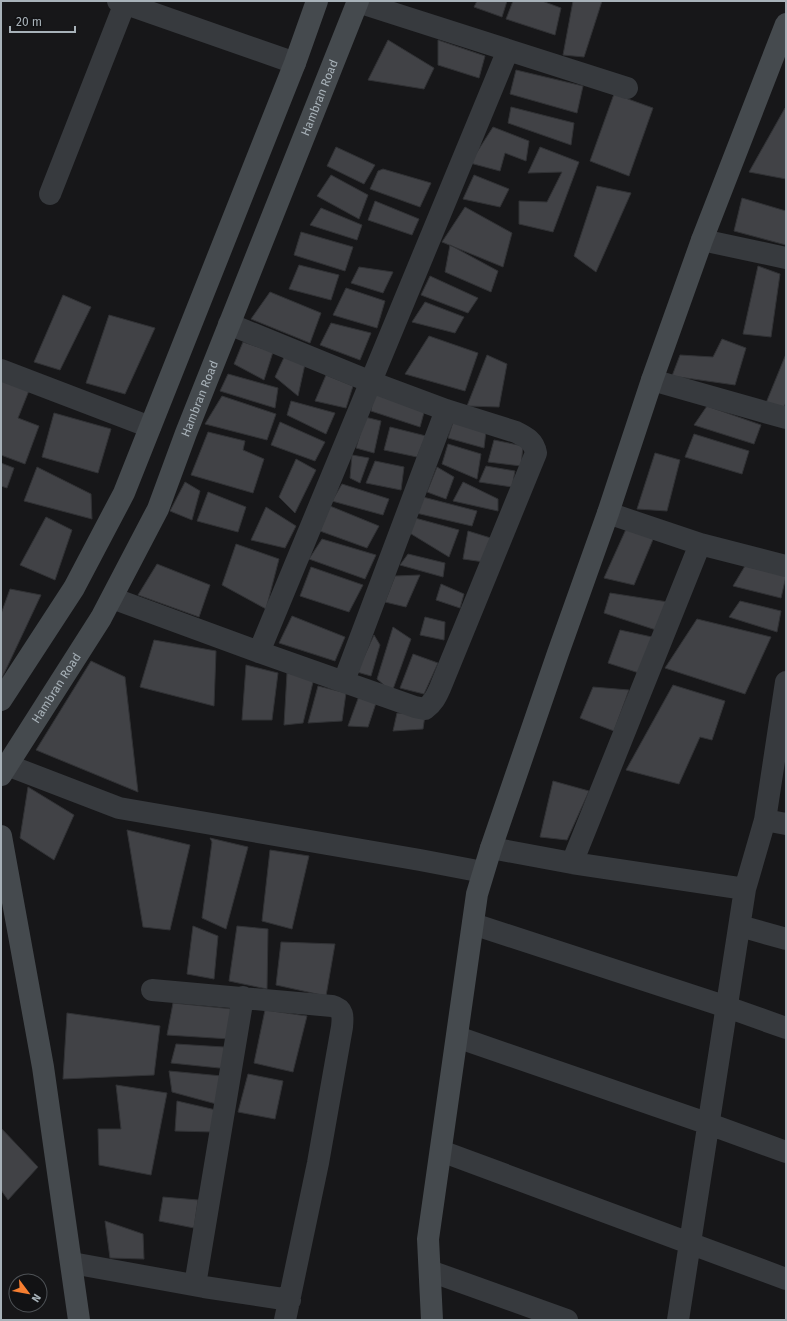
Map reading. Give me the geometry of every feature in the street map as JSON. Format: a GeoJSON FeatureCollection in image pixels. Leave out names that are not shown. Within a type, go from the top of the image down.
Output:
{"type":"FeatureCollection","features":[{"type":"Feature","properties":{"kind":"street"},"geometry":{"type":"LineString","coordinates":[[1,700],[74,588],[124,493],[295,63],[317,1]]}},
{"type":"Feature","properties":{"kind":"street"},"geometry":{"type":"LineString","coordinates":[[50,194],[121,2],[295,63]]}},
{"type":"Feature","properties":{"kind":"street"},"geometry":{"type":"LineString","coordinates":[[358,2],[627,88]]}},
{"type":"Feature","properties":{"kind":"street","name":"Hambran Road"},"geometry":{"type":"LineString","coordinates":[[4,770],[101,618],[158,509],[186,433],[358,2]]}},
{"type":"Feature","properties":{"kind":"street"},"geometry":{"type":"LineString","coordinates":[[432,1320],[428,1239],[477,894],[475,871],[491,848],[558,653],[608,514],[652,380],[702,240],[786,24]]}},
{"type":"Feature","properties":{"kind":"street"},"geometry":{"type":"LineString","coordinates":[[259,652],[508,50]]}},
{"type":"Feature","properties":{"kind":"street"},"geometry":{"type":"LineString","coordinates":[[702,240],[786,258]]}},
{"type":"Feature","properties":{"kind":"street"},"geometry":{"type":"LineString","coordinates":[[112,598],[415,707],[425,709],[435,698],[440,688],[536,453],[535,446],[526,437],[516,432],[446,410],[371,382],[229,324]]}},
{"type":"Feature","properties":{"kind":"street"},"geometry":{"type":"LineString","coordinates":[[1,370],[150,428]]}},
{"type":"Feature","properties":{"kind":"street"},"geometry":{"type":"LineString","coordinates":[[652,380],[786,418]]}},
{"type":"Feature","properties":{"kind":"street"},"geometry":{"type":"LineString","coordinates":[[344,681],[446,410]]}},
{"type":"Feature","properties":{"kind":"street"},"geometry":{"type":"LineString","coordinates":[[608,514],[700,544],[786,566]]}},
{"type":"Feature","properties":{"kind":"street"},"geometry":{"type":"LineString","coordinates":[[572,863],[700,544]]}},
{"type":"Feature","properties":{"kind":"street"},"geometry":{"type":"LineString","coordinates":[[678,1320],[745,889],[776,822],[786,682]]}},
{"type":"Feature","properties":{"kind":"street"},"geometry":{"type":"LineString","coordinates":[[4,770],[119,808],[420,860],[475,871]]}},
{"type":"Feature","properties":{"kind":"street"},"geometry":{"type":"LineString","coordinates":[[1,836],[43,1067],[79,1320]]}},
{"type":"Feature","properties":{"kind":"street"},"geometry":{"type":"LineString","coordinates":[[491,848],[572,863],[745,889]]}},
{"type":"Feature","properties":{"kind":"street"},"geometry":{"type":"LineString","coordinates":[[473,924],[727,1007],[786,1028]]}},
{"type":"Feature","properties":{"kind":"street"},"geometry":{"type":"LineString","coordinates":[[740,926],[786,939]]}},
{"type":"Feature","properties":{"kind":"street"},"geometry":{"type":"LineString","coordinates":[[72,1264],[195,1285],[287,1310],[318,1163],[343,1017],[342,1010],[338,1007],[332,1006],[152,990]]}},
{"type":"Feature","properties":{"kind":"street"},"geometry":{"type":"LineString","coordinates":[[195,1285],[243,997]]}},
{"type":"Feature","properties":{"kind":"street"},"geometry":{"type":"LineString","coordinates":[[457,1037],[786,1152]]}},
{"type":"Feature","properties":{"kind":"street"},"geometry":{"type":"LineString","coordinates":[[441,1151],[786,1279]]}},
{"type":"Feature","properties":{"kind":"street"},"geometry":{"type":"LineString","coordinates":[[430,1270],[567,1320]]}},
{"type":"Feature","properties":{"kind":"building"},"geometry":{"type":"Polygon","coordinates":[[[477,1],[507,1],[502,17],[474,7],[477,1]]]}},
{"type":"Feature","properties":{"kind":"building"},"geometry":{"type":"Polygon","coordinates":[[[513,1],[542,1],[561,8],[555,35],[506,19],[513,1]]]}},
{"type":"Feature","properties":{"kind":"building"},"geometry":{"type":"Polygon","coordinates":[[[573,1],[602,1],[584,57],[563,55],[573,1]]]}},
{"type":"Feature","properties":{"kind":"building"},"geometry":{"type":"Polygon","coordinates":[[[388,40],[434,68],[424,89],[368,80],[388,40]]]}},
{"type":"Feature","properties":{"kind":"building"},"geometry":{"type":"Polygon","coordinates":[[[438,40],[485,56],[479,78],[438,65],[438,40]]]}},
{"type":"Feature","properties":{"kind":"building"},"geometry":{"type":"Polygon","coordinates":[[[516,70],[583,86],[577,113],[510,94],[516,70]]]}},
{"type":"Feature","properties":{"kind":"building"},"geometry":{"type":"Polygon","coordinates":[[[614,94],[653,108],[629,176],[590,161],[614,94]]]}},
{"type":"Feature","properties":{"kind":"building"},"geometry":{"type":"Polygon","coordinates":[[[511,107],[574,123],[571,145],[508,123],[511,107]]]}},
{"type":"Feature","properties":{"kind":"building"},"geometry":{"type":"Polygon","coordinates":[[[785,108],[786,179],[749,172],[785,108]]]}},
{"type":"Feature","properties":{"kind":"building"},"geometry":{"type":"Polygon","coordinates":[[[493,127],[529,141],[526,161],[505,153],[500,171],[470,163],[493,127]]]}},
{"type":"Feature","properties":{"kind":"building"},"geometry":{"type":"Polygon","coordinates":[[[336,147],[375,165],[364,184],[327,166],[336,147]]]}},
{"type":"Feature","properties":{"kind":"building"},"geometry":{"type":"Polygon","coordinates":[[[540,147],[579,162],[553,232],[519,224],[519,201],[547,202],[562,172],[528,173],[540,147]]]}},
{"type":"Feature","properties":{"kind":"building"},"geometry":{"type":"Polygon","coordinates":[[[383,169],[431,183],[420,207],[370,189],[378,171],[383,169]]]}},
{"type":"Feature","properties":{"kind":"building"},"geometry":{"type":"Polygon","coordinates":[[[331,175],[368,195],[359,219],[317,196],[331,175]]]}},
{"type":"Feature","properties":{"kind":"building"},"geometry":{"type":"Polygon","coordinates":[[[474,175],[509,189],[500,207],[463,199],[474,175]]]}},
{"type":"Feature","properties":{"kind":"building"},"geometry":{"type":"Polygon","coordinates":[[[597,186],[631,193],[596,272],[574,256],[597,186]]]}},
{"type":"Feature","properties":{"kind":"building"},"geometry":{"type":"Polygon","coordinates":[[[742,198],[786,211],[786,245],[734,231],[742,198]]]}},
{"type":"Feature","properties":{"kind":"building"},"geometry":{"type":"Polygon","coordinates":[[[375,201],[419,219],[412,235],[368,220],[375,201]]]}},
{"type":"Feature","properties":{"kind":"building"},"geometry":{"type":"Polygon","coordinates":[[[465,207],[512,233],[503,267],[442,242],[465,207]]]}},
{"type":"Feature","properties":{"kind":"building"},"geometry":{"type":"Polygon","coordinates":[[[321,208],[362,225],[357,240],[310,225],[321,208]]]}},
{"type":"Feature","properties":{"kind":"building"},"geometry":{"type":"Polygon","coordinates":[[[301,232],[353,247],[345,271],[294,255],[301,232]]]}},
{"type":"Feature","properties":{"kind":"building"},"geometry":{"type":"Polygon","coordinates":[[[450,245],[498,271],[491,292],[445,272],[450,245]]]}},
{"type":"Feature","properties":{"kind":"building"},"geometry":{"type":"Polygon","coordinates":[[[299,265],[339,275],[331,300],[289,289],[299,265]]]}},
{"type":"Feature","properties":{"kind":"building"},"geometry":{"type":"Polygon","coordinates":[[[758,266],[780,274],[771,337],[743,334],[758,266]]]}},
{"type":"Feature","properties":{"kind":"building"},"geometry":{"type":"Polygon","coordinates":[[[359,267],[393,272],[383,293],[351,283],[359,267]]]}},
{"type":"Feature","properties":{"kind":"building"},"geometry":{"type":"Polygon","coordinates":[[[430,276],[478,298],[468,313],[421,295],[430,276]]]}},
{"type":"Feature","properties":{"kind":"building"},"geometry":{"type":"Polygon","coordinates":[[[346,288],[385,301],[377,328],[333,315],[346,288]]]}},
{"type":"Feature","properties":{"kind":"building"},"geometry":{"type":"Polygon","coordinates":[[[270,292],[321,313],[310,343],[251,319],[270,292]]]}},
{"type":"Feature","properties":{"kind":"building"},"geometry":{"type":"Polygon","coordinates":[[[63,295],[91,307],[60,370],[34,362],[63,295]]]}},
{"type":"Feature","properties":{"kind":"building"},"geometry":{"type":"Polygon","coordinates":[[[425,302],[464,317],[455,333],[412,322],[425,302]]]}},
{"type":"Feature","properties":{"kind":"building"},"geometry":{"type":"Polygon","coordinates":[[[109,315],[155,328],[125,394],[86,383],[109,315]]]}},
{"type":"Feature","properties":{"kind":"building"},"geometry":{"type":"Polygon","coordinates":[[[331,323],[371,333],[360,360],[320,345],[331,323]]]}},
{"type":"Feature","properties":{"kind":"building"},"geometry":{"type":"Polygon","coordinates":[[[429,336],[478,353],[465,391],[405,374],[429,336]]]}},
{"type":"Feature","properties":{"kind":"building"},"geometry":{"type":"Polygon","coordinates":[[[722,339],[746,348],[735,385],[672,376],[680,355],[713,357],[722,339]]]}},
{"type":"Feature","properties":{"kind":"building"},"geometry":{"type":"Polygon","coordinates":[[[243,342],[273,352],[264,380],[234,364],[243,342]]]}},
{"type":"Feature","properties":{"kind":"building"},"geometry":{"type":"Polygon","coordinates":[[[286,353],[305,364],[298,396],[275,377],[286,353]]]}},
{"type":"Feature","properties":{"kind":"building"},"geometry":{"type":"Polygon","coordinates":[[[786,354],[786,402],[784,407],[766,403],[786,354]]]}},
{"type":"Feature","properties":{"kind":"building"},"geometry":{"type":"Polygon","coordinates":[[[487,355],[507,364],[499,407],[467,406],[487,355]]]}},
{"type":"Feature","properties":{"kind":"building"},"geometry":{"type":"Polygon","coordinates":[[[228,374],[278,388],[275,408],[220,391],[228,374]]]}},
{"type":"Feature","properties":{"kind":"building"},"geometry":{"type":"Polygon","coordinates":[[[326,375],[353,386],[346,408],[315,401],[326,375]]]}},
{"type":"Feature","properties":{"kind":"building"},"geometry":{"type":"Polygon","coordinates":[[[1,377],[30,388],[18,418],[39,426],[25,464],[1,455],[1,377]]]}},
{"type":"Feature","properties":{"kind":"building"},"geometry":{"type":"Polygon","coordinates":[[[374,392],[425,409],[420,427],[371,411],[374,392]]]}},
{"type":"Feature","properties":{"kind":"building"},"geometry":{"type":"Polygon","coordinates":[[[222,396],[276,414],[267,440],[205,424],[222,396]]]}},
{"type":"Feature","properties":{"kind":"building"},"geometry":{"type":"Polygon","coordinates":[[[291,401],[335,413],[326,434],[287,415],[291,401]]]}},
{"type":"Feature","properties":{"kind":"building"},"geometry":{"type":"Polygon","coordinates":[[[707,406],[761,425],[754,444],[694,425],[707,406]]]}},
{"type":"Feature","properties":{"kind":"building"},"geometry":{"type":"Polygon","coordinates":[[[54,413],[111,429],[98,473],[42,457],[54,413]]]}},
{"type":"Feature","properties":{"kind":"building"},"geometry":{"type":"Polygon","coordinates":[[[365,417],[381,421],[374,453],[356,448],[365,417]]]}},
{"type":"Feature","properties":{"kind":"building"},"geometry":{"type":"Polygon","coordinates":[[[280,422],[325,442],[315,461],[271,445],[280,422]]]}},
{"type":"Feature","properties":{"kind":"building"},"geometry":{"type":"Polygon","coordinates":[[[453,422],[486,431],[484,448],[448,438],[453,422]]]}},
{"type":"Feature","properties":{"kind":"building"},"geometry":{"type":"Polygon","coordinates":[[[390,427],[426,436],[417,457],[384,450],[390,427]]]}},
{"type":"Feature","properties":{"kind":"building"},"geometry":{"type":"Polygon","coordinates":[[[208,432],[245,441],[243,450],[264,459],[253,493],[191,475],[208,432]]]}},
{"type":"Feature","properties":{"kind":"building"},"geometry":{"type":"Polygon","coordinates":[[[694,434],[749,451],[742,474],[685,457],[694,434]]]}},
{"type":"Feature","properties":{"kind":"building"},"geometry":{"type":"Polygon","coordinates":[[[494,440],[523,446],[521,466],[488,462],[494,440]]]}},
{"type":"Feature","properties":{"kind":"building"},"geometry":{"type":"Polygon","coordinates":[[[448,444],[481,454],[477,479],[442,464],[448,444]]]}},
{"type":"Feature","properties":{"kind":"building"},"geometry":{"type":"Polygon","coordinates":[[[655,453],[680,460],[667,511],[637,509],[655,453]]]}},
{"type":"Feature","properties":{"kind":"building"},"geometry":{"type":"Polygon","coordinates":[[[352,455],[369,458],[360,483],[350,478],[352,455]]]}},
{"type":"Feature","properties":{"kind":"building"},"geometry":{"type":"Polygon","coordinates":[[[296,459],[316,470],[295,513],[279,497],[296,459]]]}},
{"type":"Feature","properties":{"kind":"building"},"geometry":{"type":"Polygon","coordinates":[[[375,461],[404,467],[401,490],[366,483],[375,461]]]}},
{"type":"Feature","properties":{"kind":"building"},"geometry":{"type":"Polygon","coordinates":[[[1,463],[14,468],[7,488],[1,486],[1,463]]]}},
{"type":"Feature","properties":{"kind":"building"},"geometry":{"type":"Polygon","coordinates":[[[486,466],[515,471],[512,487],[479,482],[486,466]]]}},
{"type":"Feature","properties":{"kind":"building"},"geometry":{"type":"Polygon","coordinates":[[[37,467],[91,494],[92,519],[24,501],[37,467]]]}},
{"type":"Feature","properties":{"kind":"building"},"geometry":{"type":"Polygon","coordinates":[[[437,467],[454,477],[446,499],[427,492],[437,467]]]}},
{"type":"Feature","properties":{"kind":"building"},"geometry":{"type":"Polygon","coordinates":[[[185,482],[200,491],[192,520],[170,511],[185,482]]]}},
{"type":"Feature","properties":{"kind":"building"},"geometry":{"type":"Polygon","coordinates":[[[463,482],[498,499],[498,511],[453,501],[463,482]]]}},
{"type":"Feature","properties":{"kind":"building"},"geometry":{"type":"Polygon","coordinates":[[[342,484],[389,499],[383,515],[332,501],[342,484]]]}},
{"type":"Feature","properties":{"kind":"building"},"geometry":{"type":"Polygon","coordinates":[[[208,492],[246,507],[238,532],[197,521],[208,492]]]}},
{"type":"Feature","properties":{"kind":"building"},"geometry":{"type":"Polygon","coordinates":[[[423,497],[477,511],[472,526],[416,513],[423,497]]]}},
{"type":"Feature","properties":{"kind":"building"},"geometry":{"type":"Polygon","coordinates":[[[330,506],[379,526],[367,548],[320,531],[330,506]]]}},
{"type":"Feature","properties":{"kind":"building"},"geometry":{"type":"Polygon","coordinates":[[[266,507],[296,526],[285,548],[251,540],[266,507]]]}},
{"type":"Feature","properties":{"kind":"building"},"geometry":{"type":"Polygon","coordinates":[[[46,517],[72,530],[55,580],[20,565],[46,517]]]}},
{"type":"Feature","properties":{"kind":"building"},"geometry":{"type":"Polygon","coordinates":[[[415,518],[459,530],[449,557],[408,532],[415,518]]]}},
{"type":"Feature","properties":{"kind":"building"},"geometry":{"type":"Polygon","coordinates":[[[627,527],[654,537],[634,585],[604,578],[627,527]]]}},
{"type":"Feature","properties":{"kind":"building"},"geometry":{"type":"Polygon","coordinates":[[[468,531],[494,539],[484,562],[463,559],[468,531]]]}},
{"type":"Feature","properties":{"kind":"building"},"geometry":{"type":"Polygon","coordinates":[[[322,539],[376,555],[365,579],[309,559],[322,539]]]}},
{"type":"Feature","properties":{"kind":"building"},"geometry":{"type":"Polygon","coordinates":[[[236,544],[279,559],[266,609],[222,585],[236,544]]]}},
{"type":"Feature","properties":{"kind":"building"},"geometry":{"type":"Polygon","coordinates":[[[408,554],[445,563],[443,577],[400,565],[408,554]]]}},
{"type":"Feature","properties":{"kind":"building"},"geometry":{"type":"Polygon","coordinates":[[[157,564],[210,585],[199,617],[138,595],[157,564]]]}},
{"type":"Feature","properties":{"kind":"building"},"geometry":{"type":"Polygon","coordinates":[[[745,566],[786,576],[781,598],[733,586],[745,566]]]}},
{"type":"Feature","properties":{"kind":"building"},"geometry":{"type":"Polygon","coordinates":[[[311,567],[363,585],[349,612],[300,596],[311,567]]]}},
{"type":"Feature","properties":{"kind":"building"},"geometry":{"type":"Polygon","coordinates":[[[420,575],[406,607],[385,602],[395,576],[420,575]]]}},
{"type":"Feature","properties":{"kind":"building"},"geometry":{"type":"Polygon","coordinates":[[[441,584],[464,594],[460,608],[436,600],[441,584]]]}},
{"type":"Feature","properties":{"kind":"building"},"geometry":{"type":"Polygon","coordinates":[[[10,589],[41,595],[1,680],[1,614],[10,589]]]}},
{"type":"Feature","properties":{"kind":"building"},"geometry":{"type":"Polygon","coordinates":[[[610,593],[668,602],[656,630],[604,613],[610,593]]]}},
{"type":"Feature","properties":{"kind":"building"},"geometry":{"type":"Polygon","coordinates":[[[740,601],[781,611],[777,632],[729,617],[740,601]]]}},
{"type":"Feature","properties":{"kind":"building"},"geometry":{"type":"Polygon","coordinates":[[[292,616],[345,637],[335,661],[279,643],[292,616]]]}},
{"type":"Feature","properties":{"kind":"building"},"geometry":{"type":"Polygon","coordinates":[[[425,617],[445,622],[444,640],[420,635],[425,617]]]}},
{"type":"Feature","properties":{"kind":"building"},"geometry":{"type":"Polygon","coordinates":[[[697,619],[771,637],[745,694],[665,668],[697,619]]]}},
{"type":"Feature","properties":{"kind":"building"},"geometry":{"type":"Polygon","coordinates":[[[393,627],[411,639],[392,692],[377,679],[393,627]]]}},
{"type":"Feature","properties":{"kind":"building"},"geometry":{"type":"Polygon","coordinates":[[[620,630],[652,637],[639,673],[608,663],[620,630]]]}},
{"type":"Feature","properties":{"kind":"building"},"geometry":{"type":"Polygon","coordinates":[[[374,635],[380,645],[371,676],[357,672],[374,635]]]}},
{"type":"Feature","properties":{"kind":"building"},"geometry":{"type":"Polygon","coordinates":[[[154,640],[216,651],[214,706],[140,687],[154,640]]]}},
{"type":"Feature","properties":{"kind":"building"},"geometry":{"type":"Polygon","coordinates":[[[413,654],[438,663],[424,694],[400,688],[413,654]]]}},
{"type":"Feature","properties":{"kind":"building"},"geometry":{"type":"Polygon","coordinates":[[[91,661],[125,677],[138,792],[36,750],[91,661]]]}},
{"type":"Feature","properties":{"kind":"building"},"geometry":{"type":"Polygon","coordinates":[[[246,665],[278,673],[272,720],[242,720],[246,665]]]}},
{"type":"Feature","properties":{"kind":"building"},"geometry":{"type":"Polygon","coordinates":[[[287,673],[314,678],[303,723],[284,725],[287,673]]]}},
{"type":"Feature","properties":{"kind":"building"},"geometry":{"type":"Polygon","coordinates":[[[673,685],[725,701],[712,740],[700,737],[679,784],[626,770],[673,685]]]}},
{"type":"Feature","properties":{"kind":"building"},"geometry":{"type":"Polygon","coordinates":[[[318,686],[346,693],[342,721],[308,723],[318,686]]]}},
{"type":"Feature","properties":{"kind":"building"},"geometry":{"type":"Polygon","coordinates":[[[593,687],[629,690],[614,731],[580,718],[593,687]]]}},
{"type":"Feature","properties":{"kind":"building"},"geometry":{"type":"Polygon","coordinates":[[[359,696],[377,700],[368,727],[348,726],[359,696]]]}},
{"type":"Feature","properties":{"kind":"building"},"geometry":{"type":"Polygon","coordinates":[[[397,713],[425,715],[423,729],[393,731],[397,713]]]}},
{"type":"Feature","properties":{"kind":"building"},"geometry":{"type":"Polygon","coordinates":[[[553,781],[589,791],[567,840],[540,837],[553,781]]]}},
{"type":"Feature","properties":{"kind":"building"},"geometry":{"type":"Polygon","coordinates":[[[28,787],[74,815],[54,860],[20,838],[28,787]]]}},
{"type":"Feature","properties":{"kind":"building"},"geometry":{"type":"Polygon","coordinates":[[[127,830],[190,845],[170,930],[143,927],[127,830]]]}},
{"type":"Feature","properties":{"kind":"building"},"geometry":{"type":"Polygon","coordinates":[[[210,838],[248,847],[226,929],[202,918],[212,842],[210,838]]]}},
{"type":"Feature","properties":{"kind":"building"},"geometry":{"type":"Polygon","coordinates":[[[270,850],[309,856],[292,929],[262,921],[270,850]]]}},
{"type":"Feature","properties":{"kind":"building"},"geometry":{"type":"Polygon","coordinates":[[[193,926],[218,936],[214,979],[187,974],[193,926]]]}},
{"type":"Feature","properties":{"kind":"building"},"geometry":{"type":"Polygon","coordinates":[[[237,926],[268,929],[267,989],[229,981],[237,926]]]}},
{"type":"Feature","properties":{"kind":"building"},"geometry":{"type":"Polygon","coordinates":[[[281,942],[335,944],[326,996],[276,985],[281,942]]]}},
{"type":"Feature","properties":{"kind":"building"},"geometry":{"type":"Polygon","coordinates":[[[173,1003],[233,1009],[230,1039],[167,1035],[173,1003]]]}},
{"type":"Feature","properties":{"kind":"building"},"geometry":{"type":"Polygon","coordinates":[[[265,1010],[307,1016],[293,1072],[254,1063],[265,1010]]]}},
{"type":"Feature","properties":{"kind":"building"},"geometry":{"type":"Polygon","coordinates":[[[67,1013],[160,1026],[154,1075],[63,1079],[67,1013]]]}},
{"type":"Feature","properties":{"kind":"building"},"geometry":{"type":"Polygon","coordinates":[[[176,1044],[224,1047],[229,1069],[171,1063],[176,1044]]]}},
{"type":"Feature","properties":{"kind":"building"},"geometry":{"type":"Polygon","coordinates":[[[169,1071],[222,1076],[220,1105],[172,1092],[169,1071]]]}},
{"type":"Feature","properties":{"kind":"building"},"geometry":{"type":"Polygon","coordinates":[[[248,1074],[283,1081],[275,1119],[238,1112],[248,1074]]]}},
{"type":"Feature","properties":{"kind":"building"},"geometry":{"type":"Polygon","coordinates":[[[116,1085],[167,1093],[151,1175],[99,1165],[98,1129],[121,1129],[116,1085]]]}},
{"type":"Feature","properties":{"kind":"building"},"geometry":{"type":"Polygon","coordinates":[[[177,1101],[216,1110],[214,1132],[175,1131],[177,1101]]]}},
{"type":"Feature","properties":{"kind":"building"},"geometry":{"type":"Polygon","coordinates":[[[1,1128],[38,1167],[8,1200],[1,1190],[1,1128]]]}},
{"type":"Feature","properties":{"kind":"building"},"geometry":{"type":"Polygon","coordinates":[[[163,1197],[198,1200],[194,1228],[159,1221],[163,1197]]]}},
{"type":"Feature","properties":{"kind":"building"},"geometry":{"type":"Polygon","coordinates":[[[105,1221],[143,1234],[144,1259],[110,1258],[105,1221]]]}}]}
